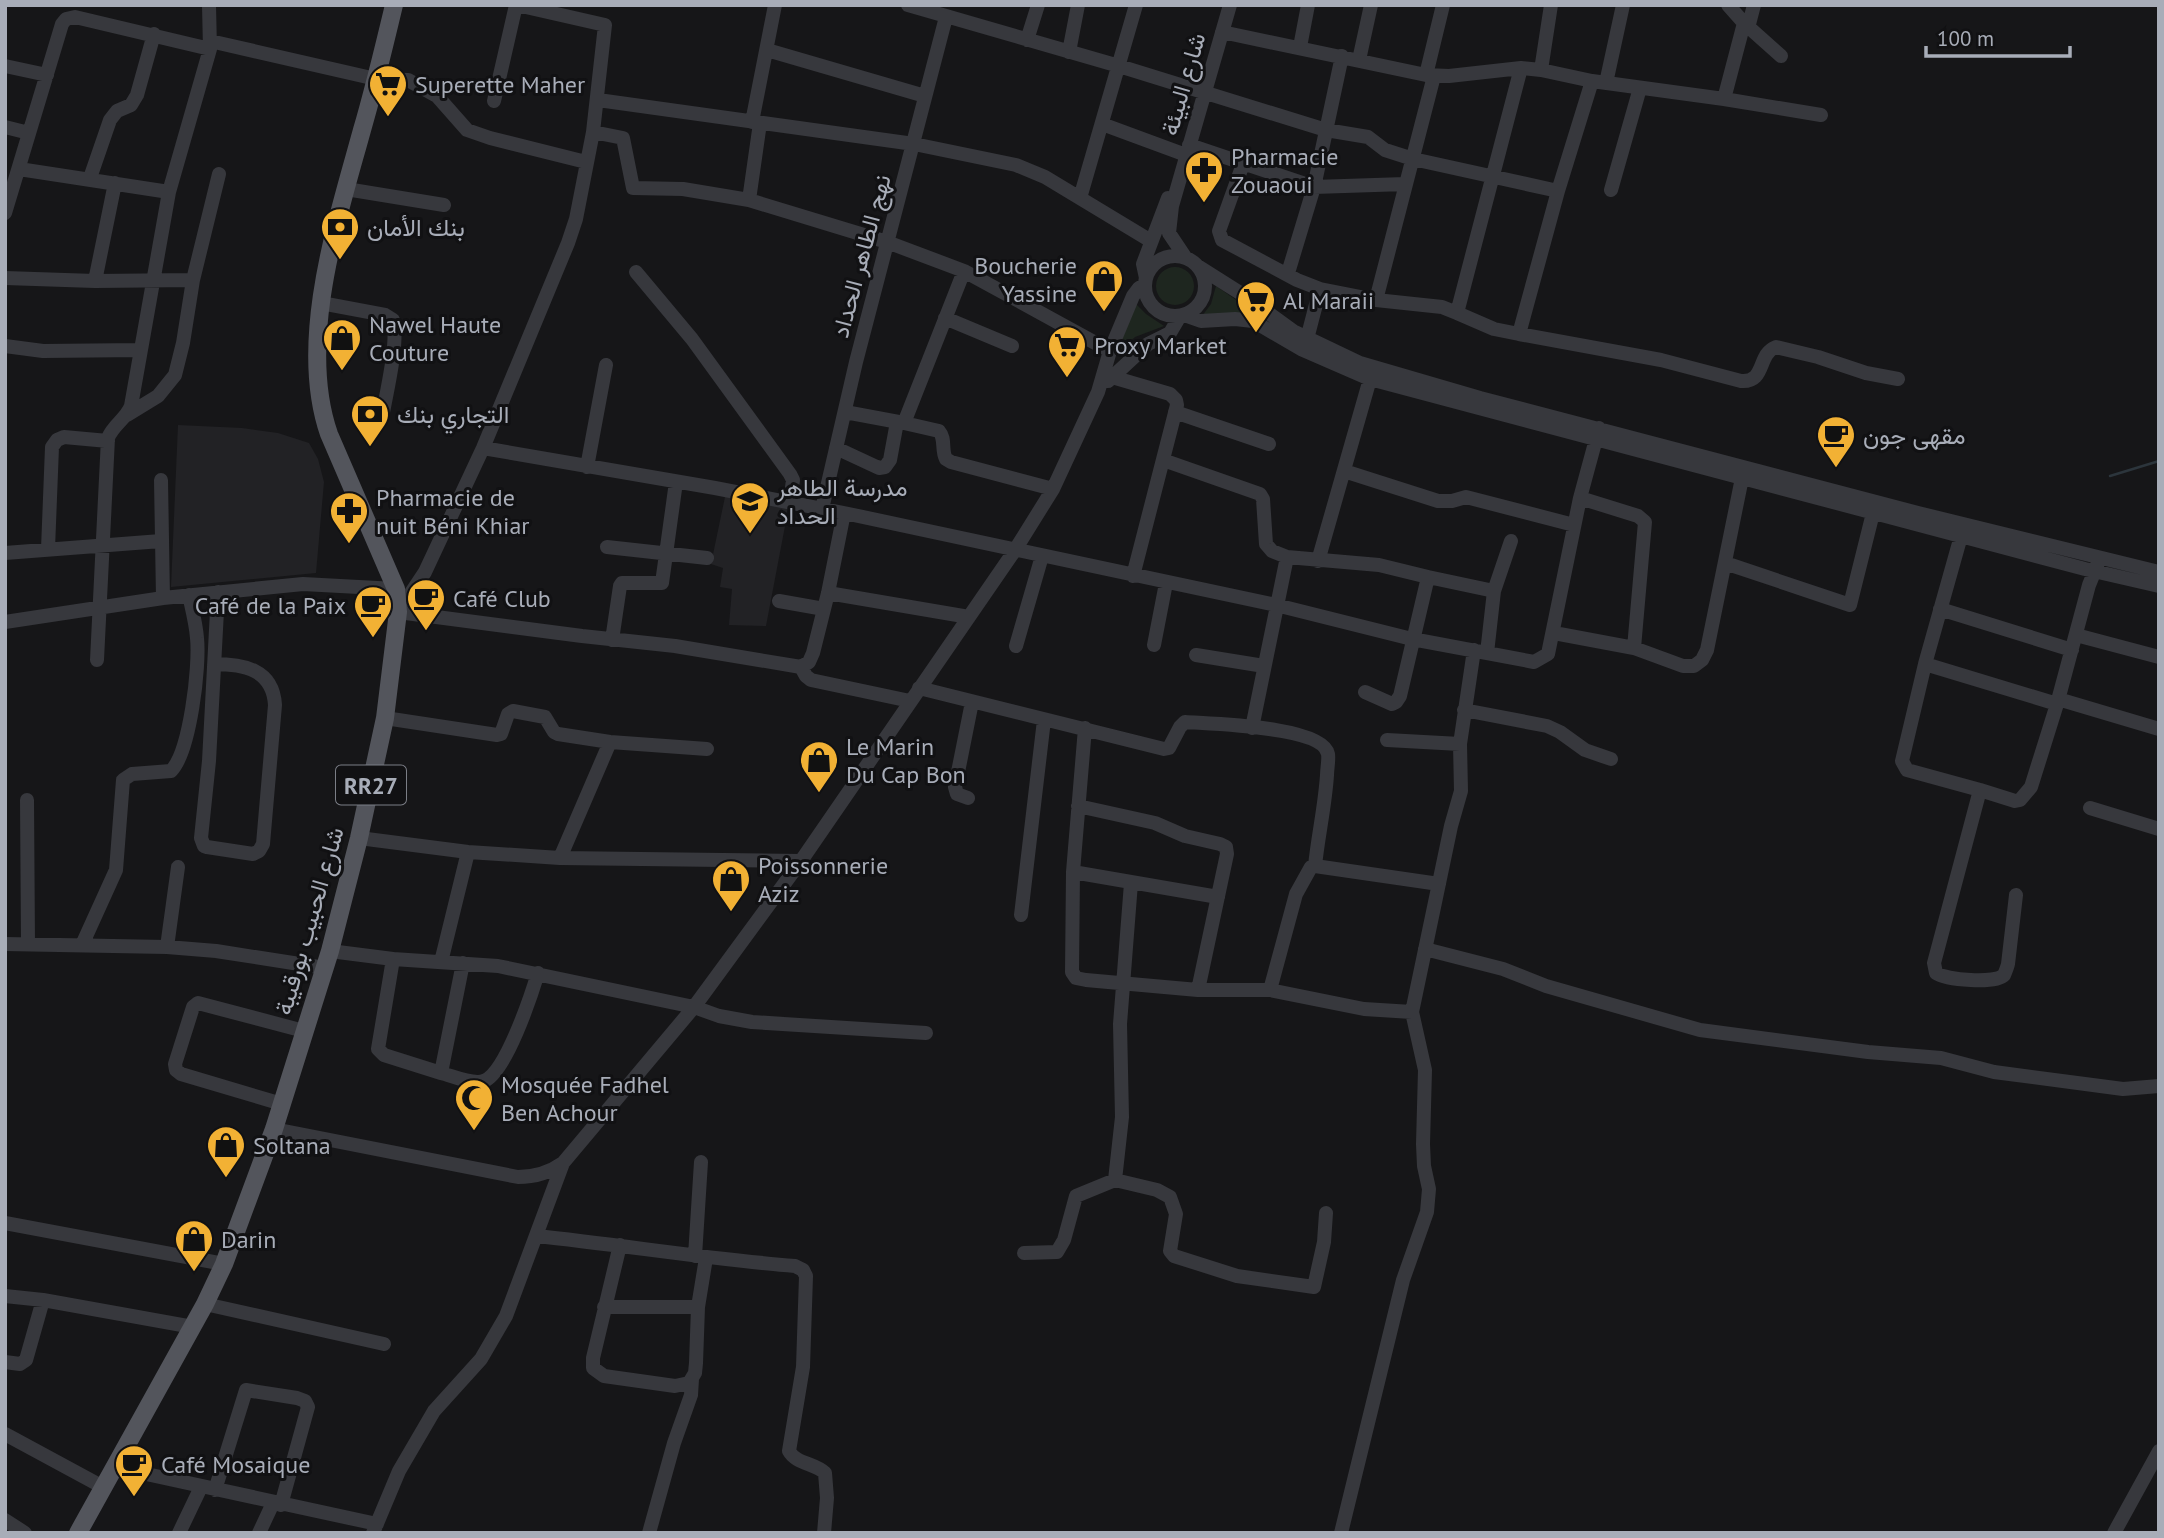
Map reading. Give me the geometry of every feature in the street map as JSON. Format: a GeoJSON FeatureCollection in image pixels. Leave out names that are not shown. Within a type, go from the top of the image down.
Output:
{"type":"FeatureCollection","features":[{"type":"Feature","properties":{"kind":"main road","name":"شارع الحبيب بورقيبة"},"geometry":{"type":"LineString","coordinates":[[78,1533],[193,1327],[223,1264],[274,1129],[327,959],[359,838],[386,718],[398,602],[329,434],[321,408],[316,366],[321,303],[346,189],[394,5]]}},
{"type":"Feature","properties":{"kind":"street"},"geometry":{"type":"LineString","coordinates":[[127,415],[169,192],[210,45],[209,5]]}},
{"type":"Feature","properties":{"kind":"street"},"geometry":{"type":"LineString","coordinates":[[398,602],[411,593],[425,572],[483,448],[568,243],[578,210],[593,132],[605,25],[517,5],[494,101]]}},
{"type":"Feature","properties":{"kind":"street"},"geometry":{"type":"LineString","coordinates":[[749,200],[756,123],[775,5]]}},
{"type":"Feature","properties":{"kind":"street"},"geometry":{"type":"LineString","coordinates":[[908,5],[1326,130],[1368,137],[1385,150],[1413,159],[1558,191]]}},
{"type":"Feature","properties":{"kind":"street"},"geometry":{"type":"LineString","coordinates":[[1027,40],[1038,5]]}},
{"type":"Feature","properties":{"kind":"street"},"geometry":{"type":"LineString","coordinates":[[1069,52],[1078,5]]}},
{"type":"Feature","properties":{"kind":"street"},"geometry":{"type":"LineString","coordinates":[[1080,198],[1136,5]]}},
{"type":"Feature","properties":{"kind":"street","name":"شارع البيئة"},"geometry":{"type":"LineString","coordinates":[[1181,175],[1230,5]]}},
{"type":"Feature","properties":{"kind":"street"},"geometry":{"type":"LineString","coordinates":[[1300,47],[1308,5]]}},
{"type":"Feature","properties":{"kind":"street"},"geometry":{"type":"LineString","coordinates":[[1359,60],[1371,5]]}},
{"type":"Feature","properties":{"kind":"street"},"geometry":{"type":"LineString","coordinates":[[1376,300],[1413,159],[1443,5]]}},
{"type":"Feature","properties":{"kind":"street"},"geometry":{"type":"LineString","coordinates":[[1541,70],[1551,5]]}},
{"type":"Feature","properties":{"kind":"street"},"geometry":{"type":"LineString","coordinates":[[1519,334],[1558,191],[1599,82],[1623,5]]}},
{"type":"Feature","properties":{"kind":"street"},"geometry":{"type":"LineString","coordinates":[[1728,5],[1746,25],[1781,55]]}},
{"type":"Feature","properties":{"kind":"street"},"geometry":{"type":"LineString","coordinates":[[1724,99],[1754,5]]}},
{"type":"Feature","properties":{"kind":"street"},"geometry":{"type":"LineString","coordinates":[[5,213],[14,175],[62,24],[69,17],[376,79],[408,80],[437,96],[467,130],[586,162]]}},
{"type":"Feature","properties":{"kind":"street","name":"نهج الطاهر الحداد"},"geometry":{"type":"LineString","coordinates":[[822,509],[887,242],[915,144],[946,17]]}},
{"type":"Feature","properties":{"kind":"street"},"geometry":{"type":"LineString","coordinates":[[1223,32],[1430,76],[1521,68],[1821,115]]}},
{"type":"Feature","properties":{"kind":"street"},"geometry":{"type":"LineString","coordinates":[[90,178],[110,120],[117,111],[131,105],[137,95],[153,34]]}},
{"type":"Feature","properties":{"kind":"street"},"geometry":{"type":"LineString","coordinates":[[767,50],[925,96]]}},
{"type":"Feature","properties":{"kind":"street"},"geometry":{"type":"LineString","coordinates":[[1288,273],[1314,187],[1342,56]]}},
{"type":"Feature","properties":{"kind":"street"},"geometry":{"type":"LineString","coordinates":[[5,66],[47,75]]}},
{"type":"Feature","properties":{"kind":"street"},"geometry":{"type":"LineString","coordinates":[[1457,313],[1495,176],[1521,68]]}},
{"type":"Feature","properties":{"kind":"street"},"geometry":{"type":"LineString","coordinates":[[1611,190],[1640,88]]}},
{"type":"Feature","properties":{"kind":"street"},"geometry":{"type":"LineString","coordinates":[[598,100],[915,144],[1030,169],[1151,241]]}},
{"type":"Feature","properties":{"kind":"street"},"geometry":{"type":"LineString","coordinates":[[1102,124],[1314,187],[1405,184]]}},
{"type":"Feature","properties":{"kind":"street"},"geometry":{"type":"LineString","coordinates":[[5,127],[29,133]]}},
{"type":"Feature","properties":{"kind":"street"},"geometry":{"type":"LineString","coordinates":[[593,132],[622,138],[633,188],[683,189],[749,200],[887,242],[964,271],[1110,351]]}},
{"type":"Feature","properties":{"kind":"street"},"geometry":{"type":"LineString","coordinates":[[1243,164],[1219,236],[1222,240],[1320,289],[1376,300],[1442,307],[1494,329],[1661,360],[1741,382],[1749,382],[1759,374],[1768,351],[1776,347],[1866,373],[1898,379]]}},
{"type":"Feature","properties":{"kind":"street"},"geometry":{"type":"LineString","coordinates":[[97,660],[97,609],[109,434],[127,415],[159,396],[171,382],[183,344],[193,280],[219,174]]}},
{"type":"Feature","properties":{"kind":"street"},"geometry":{"type":"LineString","coordinates":[[14,175],[90,178],[169,192]]}},
{"type":"Feature","properties":{"kind":"street"},"geometry":{"type":"LineString","coordinates":[[1181,175],[1165,203],[1143,264],[1149,299],[1153,306],[1165,314],[1182,315],[1201,321],[1253,321],[1301,349],[1370,379],[1905,510],[2159,586]]}},
{"type":"Feature","properties":{"kind":"street"},"geometry":{"type":"LineString","coordinates":[[1181,175],[1169,228],[1171,236],[1185,257],[1307,339],[1374,368],[1581,430]]}},
{"type":"Feature","properties":{"kind":"street"},"geometry":{"type":"LineString","coordinates":[[95,281],[115,183]]}},
{"type":"Feature","properties":{"kind":"street"},"geometry":{"type":"LineString","coordinates":[[346,189],[444,205]]}},
{"type":"Feature","properties":{"kind":"street"},"geometry":{"type":"LineString","coordinates":[[274,1129],[519,1177],[551,1171],[563,1163],[694,1007],[801,861],[1015,550],[1053,489],[1098,392],[1110,351],[1133,296],[1146,281],[1150,270],[1162,259],[1185,257]]}},
{"type":"Feature","properties":{"kind":"street"},"geometry":{"type":"LineString","coordinates":[[1098,392],[1148,344],[1171,332],[1182,315],[1193,310],[1204,295],[1204,276],[1199,267]]}},
{"type":"Feature","properties":{"kind":"street"},"geometry":{"type":"LineString","coordinates":[[836,448],[879,468],[885,467],[890,460],[900,422],[964,271]]}},
{"type":"Feature","properties":{"kind":"street"},"geometry":{"type":"LineString","coordinates":[[636,272],[692,339],[790,474],[793,480],[790,502]]}},
{"type":"Feature","properties":{"kind":"street"},"geometry":{"type":"LineString","coordinates":[[5,278],[193,280]]}},
{"type":"Feature","properties":{"kind":"street"},"geometry":{"type":"LineString","coordinates":[[1307,339],[1320,289]]}},
{"type":"Feature","properties":{"kind":"street"},"geometry":{"type":"LineString","coordinates":[[321,303],[388,316],[394,322],[390,373],[382,418]]}},
{"type":"Feature","properties":{"kind":"street"},"geometry":{"type":"LineString","coordinates":[[945,318],[1012,346]]}},
{"type":"Feature","properties":{"kind":"street"},"geometry":{"type":"LineString","coordinates":[[5,346],[43,351],[141,350]]}},
{"type":"Feature","properties":{"kind":"street"},"geometry":{"type":"LineString","coordinates":[[587,467],[606,365]]}},
{"type":"Feature","properties":{"kind":"street"},"geometry":{"type":"LineString","coordinates":[[1112,377],[1170,394],[1176,400],[1133,576]]}},
{"type":"Feature","properties":{"kind":"street"},"geometry":{"type":"LineString","coordinates":[[1318,561],[1370,379]]}},
{"type":"Feature","properties":{"kind":"street"},"geometry":{"type":"LineString","coordinates":[[845,412],[939,431],[944,442],[943,454],[951,462],[1053,489]]}},
{"type":"Feature","properties":{"kind":"street"},"geometry":{"type":"LineString","coordinates":[[1175,412],[1269,444]]}},
{"type":"Feature","properties":{"kind":"street"},"geometry":{"type":"LineString","coordinates":[[483,448],[790,502],[1276,605],[1412,639],[1534,662],[1548,654],[1554,633],[1574,525],[1597,434]]}},
{"type":"Feature","properties":{"kind":"street"},"geometry":{"type":"LineString","coordinates":[[1597,434],[1742,478],[1961,536],[2092,567],[2159,572]]}},
{"type":"Feature","properties":{"kind":"street"},"geometry":{"type":"LineString","coordinates":[[48,549],[52,447],[57,440],[64,437],[108,441]]}},
{"type":"Feature","properties":{"kind":"street"},"geometry":{"type":"LineString","coordinates":[[1163,460],[1260,494],[1263,499],[1266,544],[1272,551],[1287,557],[1379,565],[1494,591]]}},
{"type":"Feature","properties":{"kind":"street"},"geometry":{"type":"LineString","coordinates":[[1344,471],[1438,501],[1466,497],[1574,525]]}},
{"type":"Feature","properties":{"kind":"street"},"geometry":{"type":"LineString","coordinates":[[1554,633],[1634,648],[1683,666],[1694,666],[1702,660],[1707,650],[1742,478]]}},
{"type":"Feature","properties":{"kind":"street"},"geometry":{"type":"LineString","coordinates":[[161,480],[163,598]]}},
{"type":"Feature","properties":{"kind":"street"},"geometry":{"type":"LineString","coordinates":[[612,640],[622,583],[662,583],[676,482]]}},
{"type":"Feature","properties":{"kind":"street"},"geometry":{"type":"LineString","coordinates":[[1580,498],[1642,517],[1645,522],[1634,648]]}},
{"type":"Feature","properties":{"kind":"street"},"geometry":{"type":"LineString","coordinates":[[5,622],[163,598],[303,584],[612,640],[676,646],[801,667],[809,662],[813,653],[844,513]]}},
{"type":"Feature","properties":{"kind":"street"},"geometry":{"type":"LineString","coordinates":[[1725,564],[1850,605],[1873,513]]}},
{"type":"Feature","properties":{"kind":"street"},"geometry":{"type":"LineString","coordinates":[[1961,536],[1925,664],[1902,761],[1907,770],[2015,802],[2031,787],[2058,702],[2092,567]]}},
{"type":"Feature","properties":{"kind":"street"},"geometry":{"type":"LineString","coordinates":[[5,553],[161,541]]}},
{"type":"Feature","properties":{"kind":"street"},"geometry":{"type":"LineString","coordinates":[[1341,1533],[1403,1280],[1427,1212],[1429,1189],[1423,1144],[1425,1070],[1412,1012],[1461,791],[1460,744],[1464,710],[1494,591],[1511,541]]}},
{"type":"Feature","properties":{"kind":"street"},"geometry":{"type":"LineString","coordinates":[[607,547],[707,558]]}},
{"type":"Feature","properties":{"kind":"street"},"geometry":{"type":"LineString","coordinates":[[1016,646],[1042,556]]}},
{"type":"Feature","properties":{"kind":"street"},"geometry":{"type":"LineString","coordinates":[[1252,728],[1287,557]]}},
{"type":"Feature","properties":{"kind":"street"},"geometry":{"type":"LineString","coordinates":[[1365,692],[1392,704],[1400,696],[1428,577]]}},
{"type":"Feature","properties":{"kind":"street"},"geometry":{"type":"LineString","coordinates":[[1154,645],[1166,583]]}},
{"type":"Feature","properties":{"kind":"street"},"geometry":{"type":"LineString","coordinates":[[214,664],[246,666],[261,676],[273,692],[275,705],[264,836],[261,849],[253,853],[207,848],[202,842],[218,592]]}},
{"type":"Feature","properties":{"kind":"street"},"geometry":{"type":"LineString","coordinates":[[828,593],[969,617]]}},
{"type":"Feature","properties":{"kind":"street"},"geometry":{"type":"LineString","coordinates":[[82,946],[116,870],[123,780],[132,774],[172,771],[181,757],[190,719],[197,657],[197,639],[189,595]]}},
{"type":"Feature","properties":{"kind":"street"},"geometry":{"type":"LineString","coordinates":[[779,601],[824,608]]}},
{"type":"Feature","properties":{"kind":"street"},"geometry":{"type":"LineString","coordinates":[[1940,609],[2072,650]]}},
{"type":"Feature","properties":{"kind":"street"},"geometry":{"type":"LineString","coordinates":[[2076,635],[2159,657]]}},
{"type":"Feature","properties":{"kind":"street"},"geometry":{"type":"LineString","coordinates":[[1196,655],[1264,666]]}},
{"type":"Feature","properties":{"kind":"street"},"geometry":{"type":"LineString","coordinates":[[1925,664],[2159,729]]}},
{"type":"Feature","properties":{"kind":"street"},"geometry":{"type":"LineString","coordinates":[[801,667],[811,680],[910,701]]}},
{"type":"Feature","properties":{"kind":"street"},"geometry":{"type":"LineString","coordinates":[[919,688],[1166,749],[1185,722],[1252,728],[1308,737],[1323,744],[1328,753],[1315,866]]}},
{"type":"Feature","properties":{"kind":"street"},"geometry":{"type":"LineString","coordinates":[[968,798],[957,794],[955,787],[972,702]]}},
{"type":"Feature","properties":{"kind":"street"},"geometry":{"type":"LineString","coordinates":[[1464,710],[1547,726],[1585,750],[1611,760]]}},
{"type":"Feature","properties":{"kind":"street"},"geometry":{"type":"LineString","coordinates":[[386,718],[497,735],[502,732],[508,714],[513,711],[545,717],[558,734],[610,742],[707,749]]}},
{"type":"Feature","properties":{"kind":"street"},"geometry":{"type":"LineString","coordinates":[[1021,915],[1044,720]]}},
{"type":"Feature","properties":{"kind":"street"},"geometry":{"type":"LineString","coordinates":[[1085,728],[1073,873],[1073,975],[1086,980],[1198,990],[1270,990],[1364,1009],[1412,1012]]}},
{"type":"Feature","properties":{"kind":"street"},"geometry":{"type":"LineString","coordinates":[[1387,740],[1460,744]]}},
{"type":"Feature","properties":{"kind":"street"},"geometry":{"type":"LineString","coordinates":[[560,858],[610,742]]}},
{"type":"Feature","properties":{"kind":"street"},"geometry":{"type":"LineString","coordinates":[[1980,790],[1934,963],[1936,973],[1950,979],[1996,979],[2005,974],[2016,895]]}},
{"type":"Feature","properties":{"kind":"street"},"geometry":{"type":"LineString","coordinates":[[27,800],[28,944]]}},
{"type":"Feature","properties":{"kind":"street"},"geometry":{"type":"LineString","coordinates":[[1078,806],[1147,821],[1185,836],[1226,847],[1227,854],[1198,990]]}},
{"type":"Feature","properties":{"kind":"street"},"geometry":{"type":"LineString","coordinates":[[2090,808],[2159,829]]}},
{"type":"Feature","properties":{"kind":"street"},"geometry":{"type":"LineString","coordinates":[[359,838],[468,852],[560,858],[801,861]]}},
{"type":"Feature","properties":{"kind":"street"},"geometry":{"type":"LineString","coordinates":[[441,962],[468,852]]}},
{"type":"Feature","properties":{"kind":"street"},"geometry":{"type":"LineString","coordinates":[[1270,990],[1296,894],[1309,869],[1315,866],[1439,884]]}},
{"type":"Feature","properties":{"kind":"street"},"geometry":{"type":"LineString","coordinates":[[167,947],[178,867]]}},
{"type":"Feature","properties":{"kind":"street"},"geometry":{"type":"LineString","coordinates":[[1073,873],[1217,897]]}},
{"type":"Feature","properties":{"kind":"street"},"geometry":{"type":"LineString","coordinates":[[1115,1180],[1122,1116],[1120,1024],[1131,883]]}},
{"type":"Feature","properties":{"kind":"street"},"geometry":{"type":"LineString","coordinates":[[5,944],[167,947],[327,959],[393,959],[498,966],[694,1007],[726,1018],[926,1033]]}},
{"type":"Feature","properties":{"kind":"street"},"geometry":{"type":"LineString","coordinates":[[1425,948],[1503,969],[1546,986],[1700,1030],[1868,1052],[1941,1058],[1994,1072],[2123,1089],[2159,1087]]}},
{"type":"Feature","properties":{"kind":"street"},"geometry":{"type":"LineString","coordinates":[[393,959],[378,1049],[384,1055],[476,1082],[484,1081],[493,1075],[519,1027],[538,973]]}},
{"type":"Feature","properties":{"kind":"street"},"geometry":{"type":"LineString","coordinates":[[441,1073],[463,963]]}},
{"type":"Feature","properties":{"kind":"street"},"geometry":{"type":"LineString","coordinates":[[282,1104],[181,1074],[176,1070],[175,1064],[196,1004],[304,1031]]}},
{"type":"Feature","properties":{"kind":"street"},"geometry":{"type":"LineString","coordinates":[[114,1467],[375,1528],[399,1471],[434,1411],[481,1359],[496,1336],[537,1236],[563,1163]]}},
{"type":"Feature","properties":{"kind":"street"},"geometry":{"type":"LineString","coordinates":[[649,1533],[674,1443],[691,1395],[696,1363],[701,1257],[701,1163]]}},
{"type":"Feature","properties":{"kind":"street"},"geometry":{"type":"LineString","coordinates":[[1024,1253],[1057,1252],[1076,1196],[1115,1180],[1157,1189],[1170,1197],[1176,1214],[1170,1251],[1174,1256],[1237,1276],[1314,1287],[1324,1242],[1326,1213]]}},
{"type":"Feature","properties":{"kind":"street"},"geometry":{"type":"LineString","coordinates":[[5,1223],[223,1264]]}},
{"type":"Feature","properties":{"kind":"street"},"geometry":{"type":"LineString","coordinates":[[537,1236],[795,1266],[805,1273],[803,1367],[789,1451],[792,1457],[820,1468],[825,1473],[827,1498],[824,1533]]}},
{"type":"Feature","properties":{"kind":"street"},"geometry":{"type":"LineString","coordinates":[[620,1245],[604,1307],[593,1367],[600,1375],[675,1386],[685,1385],[692,1379]]}},
{"type":"Feature","properties":{"kind":"street"},"geometry":{"type":"LineString","coordinates":[[5,1296],[43,1300],[193,1327]]}},
{"type":"Feature","properties":{"kind":"street"},"geometry":{"type":"LineString","coordinates":[[5,1362],[20,1364],[26,1360],[43,1300]]}},
{"type":"Feature","properties":{"kind":"street"},"geometry":{"type":"LineString","coordinates":[[205,1304],[384,1344]]}},
{"type":"Feature","properties":{"kind":"street"},"geometry":{"type":"LineString","coordinates":[[604,1307],[698,1307]]}},
{"type":"Feature","properties":{"kind":"street"},"geometry":{"type":"LineString","coordinates":[[180,1533],[208,1488],[246,1390],[297,1398],[304,1401],[308,1407],[277,1504],[259,1533]]}},
{"type":"Feature","properties":{"kind":"street"},"geometry":{"type":"LineString","coordinates":[[5,1434],[103,1487]]}},
{"type":"Feature","properties":{"kind":"street"},"geometry":{"type":"LineString","coordinates":[[2114,1533],[2159,1451]]}},
{"type":"Feature","properties":{"kind":"street"},"geometry":{"type":"LineString","coordinates":[[5,1520],[25,1533]]}},
{"type":"Feature","properties":{"kind":"shaded area"},"geometry":{"type":"Polygon","coordinates":[[[1175,267],[1189,272],[1194,286],[1189,300],[1175,305],[1161,300],[1156,286],[1161,272],[1175,267]]]}},
{"type":"Feature","properties":{"kind":"shaded area"},"geometry":{"type":"Polygon","coordinates":[[[1216,286],[1256,314],[1202,316],[1211,304],[1216,286]]]}},
{"type":"Feature","properties":{"kind":"shaded area"},"geometry":{"type":"Polygon","coordinates":[[[1136,304],[1164,326],[1135,337],[1116,354],[1136,304]]]}},
{"type":"Feature","properties":{"kind":"shaded area"},"geometry":{"type":"Polygon","coordinates":[[[178,425],[242,428],[278,433],[309,443],[318,459],[324,482],[316,573],[171,587],[178,425]]]}},
{"type":"Feature","properties":{"kind":"shaded area","name":"مدرسة الطاهر الحداد"},"geometry":{"type":"Polygon","coordinates":[[[726,492],[789,505],[766,626],[729,625],[732,589],[720,587],[723,568],[711,564],[726,492]]]}},
{"type":"Feature","properties":{"kind":"waterway"},"geometry":{"type":"LineString","coordinates":[[2110,476],[2159,461]]}},
{"type":"Feature","properties":{"kind":"place","name":"Superette Maher"},"geometry":{"type":"Point","coordinates":[388,118]}},
{"type":"Feature","properties":{"kind":"place","name":"Pharmacie Zouaoui"},"geometry":{"type":"Point","coordinates":[1204,204]}},
{"type":"Feature","properties":{"kind":"place","name":"بنك الأمان"},"geometry":{"type":"Point","coordinates":[340,261]}},
{"type":"Feature","properties":{"kind":"place","name":"Boucherie Yassine"},"geometry":{"type":"Point","coordinates":[1104,313]}},
{"type":"Feature","properties":{"kind":"place","name":"Al Maraii"},"geometry":{"type":"Point","coordinates":[1256,334]}},
{"type":"Feature","properties":{"kind":"place","name":"Nawel Haute Couture"},"geometry":{"type":"Point","coordinates":[342,372]}},
{"type":"Feature","properties":{"kind":"place","name":"Proxy Market"},"geometry":{"type":"Point","coordinates":[1067,379]}},
{"type":"Feature","properties":{"kind":"place","name":"التجاري بنك"},"geometry":{"type":"Point","coordinates":[370,448]}},
{"type":"Feature","properties":{"kind":"place","name":"مقهى جون"},"geometry":{"type":"Point","coordinates":[1836,469]}},
{"type":"Feature","properties":{"kind":"place","name":"مدرسة الطاهر الحداد"},"geometry":{"type":"Point","coordinates":[750,535]}},
{"type":"Feature","properties":{"kind":"place","name":"Pharmacie de nuit Béni Khiar"},"geometry":{"type":"Point","coordinates":[349,545]}},
{"type":"Feature","properties":{"kind":"place","name":"Café Club"},"geometry":{"type":"Point","coordinates":[426,632]}},
{"type":"Feature","properties":{"kind":"place","name":"Café de la Paix"},"geometry":{"type":"Point","coordinates":[373,639]}},
{"type":"Feature","properties":{"kind":"place","name":"Le Marin Du Cap Bon"},"geometry":{"type":"Point","coordinates":[819,794]}},
{"type":"Feature","properties":{"kind":"place","name":"Poissonnerie Aziz"},"geometry":{"type":"Point","coordinates":[731,913]}},
{"type":"Feature","properties":{"kind":"place","name":"Mosquée Fadhel Ben Achour"},"geometry":{"type":"Point","coordinates":[474,1132]}},
{"type":"Feature","properties":{"kind":"place","name":"Soltana"},"geometry":{"type":"Point","coordinates":[226,1179]}},
{"type":"Feature","properties":{"kind":"place","name":"Darin"},"geometry":{"type":"Point","coordinates":[194,1273]}},
{"type":"Feature","properties":{"kind":"place","name":"Café Mosaique"},"geometry":{"type":"Point","coordinates":[134,1498]}}]}
